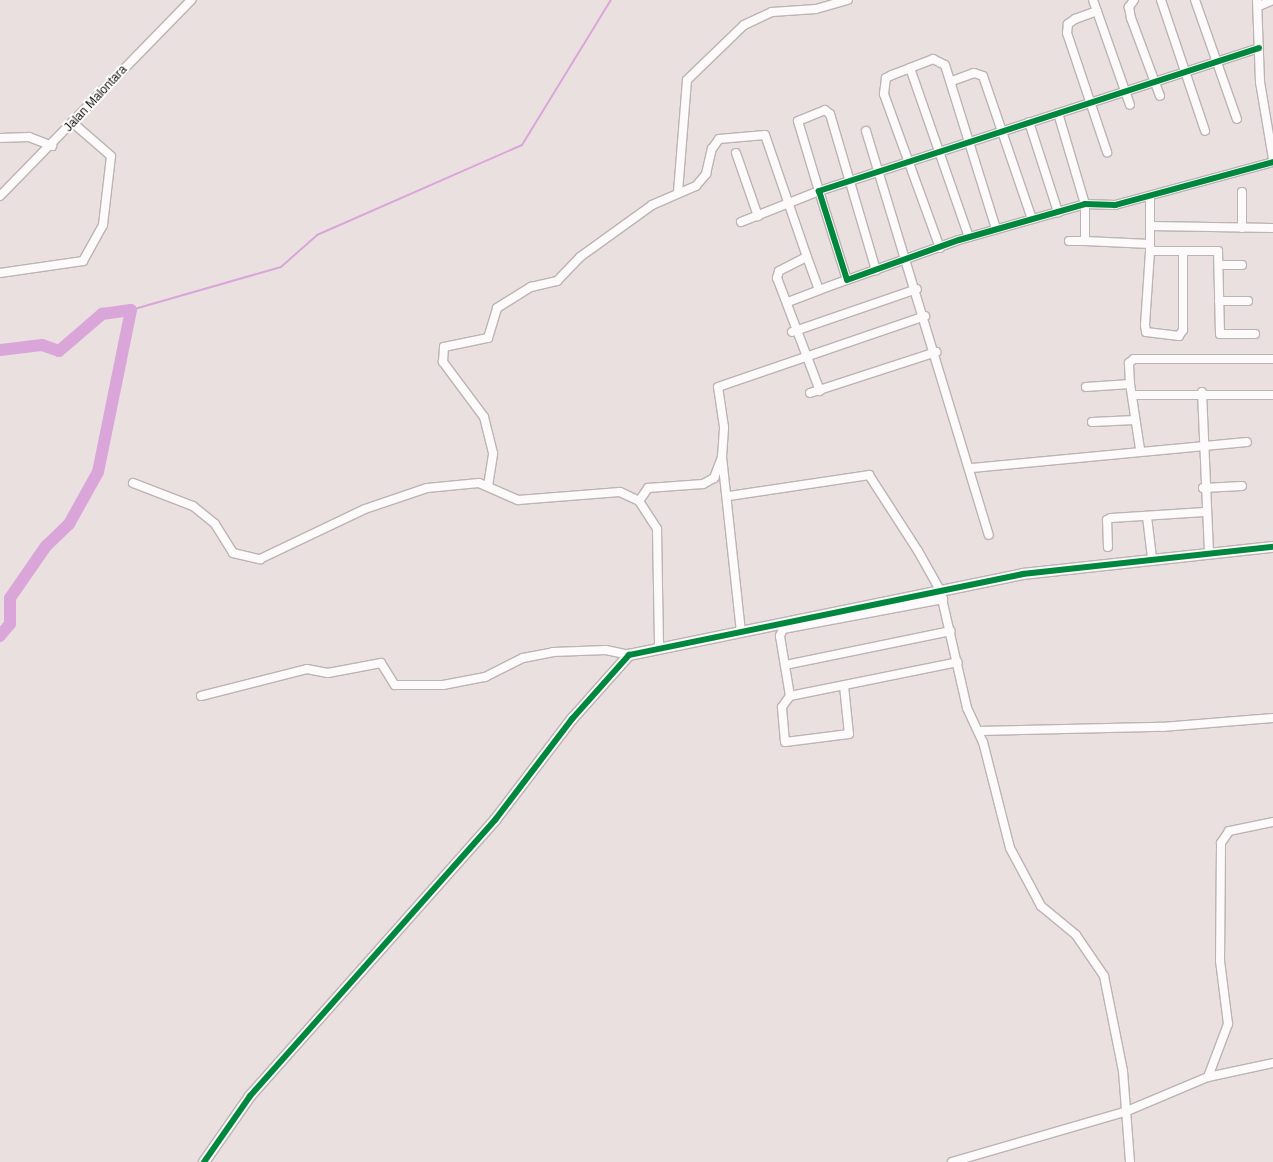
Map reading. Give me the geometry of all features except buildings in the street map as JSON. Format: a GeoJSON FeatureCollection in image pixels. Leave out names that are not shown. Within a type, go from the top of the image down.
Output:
{"type":"FeatureCollection","features":[{"type":"Feature","properties":{"kind":"street","name":"Jalan Malontara"},"geometry":{"type":"LineString","coordinates":[[0,196],[52,146],[190,0]]}},
{"type":"Feature","properties":{"kind":"street"},"geometry":{"type":"LineString","coordinates":[[678,192],[687,80],[744,25],[772,12],[816,9],[848,0]]}},
{"type":"Feature","properties":{"kind":"street"},"geometry":{"type":"LineString","coordinates":[[1093,0],[1130,105]]}},
{"type":"Feature","properties":{"kind":"street"},"geometry":{"type":"LineString","coordinates":[[1134,0],[1130,13],[1153,82],[1160,96]]}},
{"type":"Feature","properties":{"kind":"street"},"geometry":{"type":"LineString","coordinates":[[1161,0],[1187,71],[1205,131]]}},
{"type":"Feature","properties":{"kind":"street"},"geometry":{"type":"LineString","coordinates":[[1195,0],[1237,119]]}},
{"type":"Feature","properties":{"kind":"street"},"geometry":{"type":"LineString","coordinates":[[788,302],[996,229],[1085,204],[1115,205],[1150,197],[1273,161],[1259,48],[1258,3],[1273,0]]}},
{"type":"Feature","properties":{"kind":"street"},"geometry":{"type":"LineString","coordinates":[[1097,11],[1068,24],[1107,152]]}},
{"type":"Feature","properties":{"kind":"street"},"geometry":{"type":"LineString","coordinates":[[741,222],[850,180],[1259,48]]}},
{"type":"Feature","properties":{"kind":"street"},"geometry":{"type":"LineString","coordinates":[[940,248],[883,85],[886,78],[910,68],[941,60],[952,81],[996,229]]}},
{"type":"Feature","properties":{"kind":"street"},"geometry":{"type":"LineString","coordinates":[[910,68],[969,237]]}},
{"type":"Feature","properties":{"kind":"street"},"geometry":{"type":"LineString","coordinates":[[952,81],[974,73],[983,76],[1032,219]]}},
{"type":"Feature","properties":{"kind":"street"},"geometry":{"type":"LineString","coordinates":[[847,280],[798,128],[798,121],[808,113],[825,110],[830,114],[876,270]]}},
{"type":"Feature","properties":{"kind":"street"},"geometry":{"type":"LineString","coordinates":[[1058,113],[1085,204],[1085,241]]}},
{"type":"Feature","properties":{"kind":"street"},"geometry":{"type":"LineString","coordinates":[[1029,122],[1058,212]]}},
{"type":"Feature","properties":{"kind":"street"},"geometry":{"type":"LineString","coordinates":[[0,273],[83,261],[103,225],[111,156],[73,123]]}},
{"type":"Feature","properties":{"kind":"street"},"geometry":{"type":"LineString","coordinates":[[866,130],[972,468],[989,535]]}},
{"type":"Feature","properties":{"kind":"street"},"geometry":{"type":"LineString","coordinates":[[488,486],[493,454],[484,417],[444,362],[444,347],[488,338],[497,308],[531,287],[557,281],[580,258],[678,192],[687,192],[706,174],[712,149],[719,139],[765,136],[819,290]]}},
{"type":"Feature","properties":{"kind":"street"},"geometry":{"type":"LineString","coordinates":[[0,138],[29,137],[52,146]]}},
{"type":"Feature","properties":{"kind":"street"},"geometry":{"type":"LineString","coordinates":[[736,153],[758,216]]}},
{"type":"Feature","properties":{"kind":"street"},"geometry":{"type":"LineString","coordinates":[[1242,192],[1242,228]]}},
{"type":"Feature","properties":{"kind":"street"},"geometry":{"type":"LineString","coordinates":[[1150,197],[1150,248],[1145,325],[1150,336],[1164,338],[1179,336],[1183,330],[1184,250]]}},
{"type":"Feature","properties":{"kind":"street"},"geometry":{"type":"LineString","coordinates":[[1150,226],[1273,228]]}},
{"type":"Feature","properties":{"kind":"street"},"geometry":{"type":"LineString","coordinates":[[1069,241],[1150,248],[1218,251],[1220,265],[1220,334],[1255,334]]}},
{"type":"Feature","properties":{"kind":"street"},"geometry":{"type":"LineString","coordinates":[[807,257],[779,271],[796,330],[810,358],[820,391]]}},
{"type":"Feature","properties":{"kind":"street"},"geometry":{"type":"LineString","coordinates":[[1220,265],[1242,265]]}},
{"type":"Feature","properties":{"kind":"street"},"geometry":{"type":"LineString","coordinates":[[796,330],[917,289]]}},
{"type":"Feature","properties":{"kind":"street"},"geometry":{"type":"LineString","coordinates":[[1220,301],[1248,301]]}},
{"type":"Feature","properties":{"kind":"street"},"geometry":{"type":"LineString","coordinates":[[741,630],[729,496],[722,457],[718,387],[810,358],[925,316]]}},
{"type":"Feature","properties":{"kind":"street"},"geometry":{"type":"LineString","coordinates":[[810,393],[936,352]]}},
{"type":"Feature","properties":{"kind":"street"},"geometry":{"type":"LineString","coordinates":[[1140,449],[1130,384],[1130,363],[1134,359],[1273,359]]}},
{"type":"Feature","properties":{"kind":"street"},"geometry":{"type":"LineString","coordinates":[[1086,387],[1130,384]]}},
{"type":"Feature","properties":{"kind":"street"},"geometry":{"type":"LineString","coordinates":[[1132,395],[1202,392],[1273,394]]}},
{"type":"Feature","properties":{"kind":"street"},"geometry":{"type":"LineString","coordinates":[[1202,392],[1203,488],[1209,553]]}},
{"type":"Feature","properties":{"kind":"street"},"geometry":{"type":"LineString","coordinates":[[1092,422],[1135,420]]}},
{"type":"Feature","properties":{"kind":"street"},"geometry":{"type":"LineString","coordinates":[[972,468],[1140,449],[1246,442]]}},
{"type":"Feature","properties":{"kind":"street"},"geometry":{"type":"LineString","coordinates":[[638,501],[648,488],[710,482],[722,457]]}},
{"type":"Feature","properties":{"kind":"street"},"geometry":{"type":"LineString","coordinates":[[729,496],[869,475],[941,595],[970,717],[979,731],[999,813],[1033,895],[1082,941],[1104,976],[1120,1042],[1130,1162]]}},
{"type":"Feature","properties":{"kind":"street"},"geometry":{"type":"LineString","coordinates":[[133,482],[192,506],[215,524],[233,553],[260,559],[406,494],[462,483],[488,486],[518,500],[610,491],[638,501],[657,529],[659,646]]}},
{"type":"Feature","properties":{"kind":"street"},"geometry":{"type":"LineString","coordinates":[[1203,488],[1242,486]]}},
{"type":"Feature","properties":{"kind":"street"},"geometry":{"type":"LineString","coordinates":[[1108,547],[1109,518],[1205,512]]}},
{"type":"Feature","properties":{"kind":"street"},"geometry":{"type":"LineString","coordinates":[[1147,517],[1152,558]]}},
{"type":"Feature","properties":{"kind":"street"},"geometry":{"type":"LineString","coordinates":[[844,686],[850,728],[844,736],[785,742],[782,713],[790,696],[780,636],[784,629],[941,595],[1023,574],[1152,558],[1273,547]]}},
{"type":"Feature","properties":{"kind":"street"},"geometry":{"type":"LineString","coordinates":[[201,696],[307,669],[328,673],[381,663],[395,685],[443,685],[485,677],[523,658],[553,652],[606,650],[629,655],[659,646],[741,630],[941,595]]}},
{"type":"Feature","properties":{"kind":"street"},"geometry":{"type":"LineString","coordinates":[[785,664],[951,631]]}},
{"type":"Feature","properties":{"kind":"street"},"geometry":{"type":"LineString","coordinates":[[204,1162],[250,1096],[495,820],[572,719],[629,655]]}},
{"type":"Feature","properties":{"kind":"street"},"geometry":{"type":"LineString","coordinates":[[790,696],[958,662]]}},
{"type":"Feature","properties":{"kind":"street"},"geometry":{"type":"LineString","coordinates":[[979,731],[1162,727],[1273,718]]}},
{"type":"Feature","properties":{"kind":"street"},"geometry":{"type":"LineString","coordinates":[[1208,1077],[1228,1024],[1220,961],[1221,843],[1229,832],[1273,822]]}},
{"type":"Feature","properties":{"kind":"street"},"geometry":{"type":"LineString","coordinates":[[952,1162],[1127,1111],[1208,1077],[1273,1063]]}},
{"type":"Feature","properties":{"kind":"waterway"},"geometry":{"type":"LineString","coordinates":[[131,310],[281,267],[317,235],[522,145],[611,0]]}},
{"type":"Feature","properties":{"kind":"waterway"},"geometry":{"type":"LineString","coordinates":[[0,350],[42,345],[59,351],[102,314],[131,310],[98,472],[69,524],[46,546],[10,598],[10,624],[0,636]]}},
{"type":"Feature","properties":{"kind":"cycle path"},"geometry":{"type":"LineString","coordinates":[[1259,48],[819,191],[847,280],[959,240],[1085,204],[1115,205],[1273,162]]}},
{"type":"Feature","properties":{"kind":"cycle path"},"geometry":{"type":"LineString","coordinates":[[204,1162],[250,1096],[495,820],[572,719],[629,655],[1023,574],[1273,547]]}}]}
